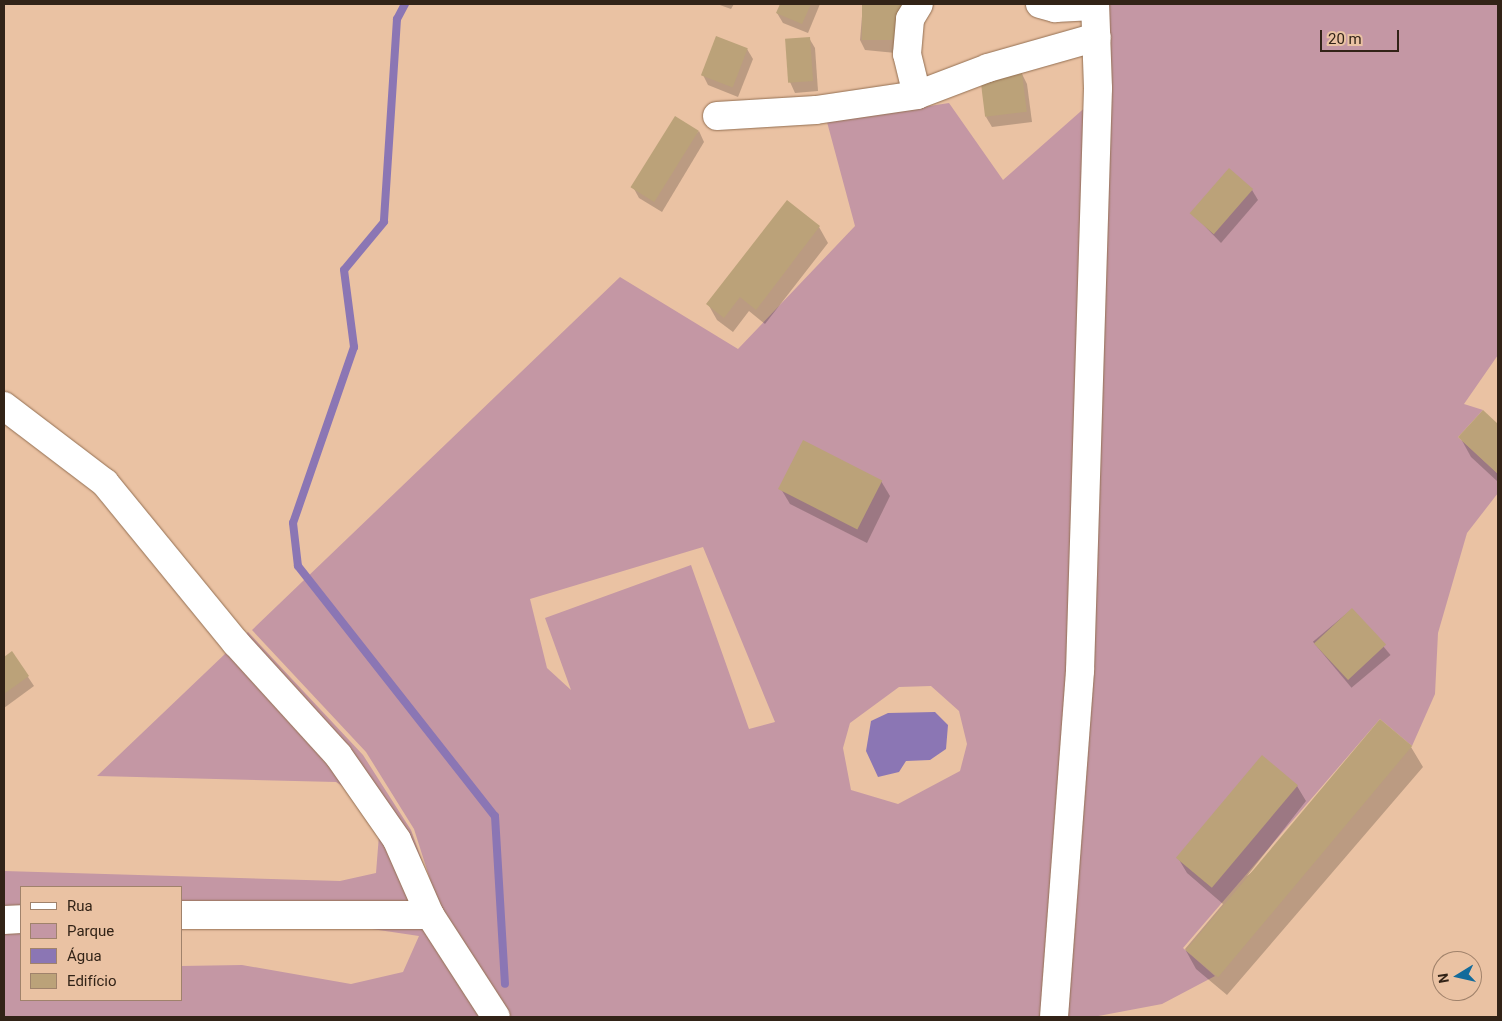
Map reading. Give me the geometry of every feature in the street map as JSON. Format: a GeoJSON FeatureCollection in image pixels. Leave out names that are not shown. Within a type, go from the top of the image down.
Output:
{"type":"FeatureCollection","features":[{"type":"Feature","properties":{"kind":"street"},"geometry":{"type":"LineString","coordinates":[[916,95],[908,54],[910,19],[919,4]]}},
{"type":"Feature","properties":{"kind":"street"},"geometry":{"type":"LineString","coordinates":[[1040,4],[1055,8],[1095,5],[1097,37],[1080,671],[1054,1017]]}},
{"type":"Feature","properties":{"kind":"street"},"geometry":{"type":"LineString","coordinates":[[717,116],[816,110],[916,95],[988,68],[1097,37]]}},
{"type":"Feature","properties":{"kind":"street"},"geometry":{"type":"LineString","coordinates":[[4,406],[105,483],[236,643],[338,755],[397,840],[430,914],[496,1017]]}},
{"type":"Feature","properties":{"kind":"street"},"geometry":{"type":"LineString","coordinates":[[182,915],[430,914]]}},
{"type":"Feature","properties":{"kind":"street"},"geometry":{"type":"LineString","coordinates":[[4,920],[20,919]]}},
{"type":"Feature","properties":{"kind":"green space"},"geometry":{"type":"Polygon","coordinates":[[[1097,4],[1498,4],[1498,355],[1464,404],[1483,410],[1458,437],[1498,474],[1498,493],[1467,533],[1438,633],[1435,694],[1412,746],[1380,719],[1183,948],[1215,976],[1162,1004],[1093,1017],[4,1017],[4,871],[340,881],[376,873],[379,835],[364,800],[336,782],[97,776],[248,632],[363,755],[411,830],[440,911],[414,829],[366,752],[252,630],[620,277],[738,349],[855,226],[827,122],[949,103],[1003,180],[1106,89],[1097,4]],[[703,547],[530,599],[547,668],[571,690],[545,618],[691,565],[749,729],[775,722],[703,547]],[[931,686],[899,687],[850,723],[843,748],[851,790],[898,804],[960,771],[967,744],[959,711],[931,686]],[[20,886],[20,1001],[182,1001],[182,966],[242,965],[351,984],[403,972],[419,936],[345,925],[194,919],[182,930],[182,886],[20,886]]]}},
{"type":"Feature","properties":{"kind":"water"},"geometry":{"type":"Polygon","coordinates":[[[935,712],[948,725],[946,749],[930,760],[906,761],[899,772],[878,777],[866,751],[871,721],[888,713],[935,712]]]}},
{"type":"Feature","properties":{"kind":"building"},"geometry":{"type":"Polygon","coordinates":[[[780,4],[811,4],[802,24],[776,13],[780,4]]]}},
{"type":"Feature","properties":{"kind":"building"},"geometry":{"type":"Polygon","coordinates":[[[862,4],[905,4],[905,40],[862,40],[862,4]]]}},
{"type":"Feature","properties":{"kind":"building"},"geometry":{"type":"Polygon","coordinates":[[[716,36],[748,48],[733,87],[701,75],[716,36]]]}},
{"type":"Feature","properties":{"kind":"building"},"geometry":{"type":"Polygon","coordinates":[[[810,37],[813,81],[788,83],[785,39],[810,37]]]}},
{"type":"Feature","properties":{"kind":"building"},"geometry":{"type":"Polygon","coordinates":[[[1022,73],[1027,112],[985,117],[980,78],[1022,73]]]}},
{"type":"Feature","properties":{"kind":"building"},"geometry":{"type":"Polygon","coordinates":[[[675,116],[699,131],[654,202],[630,187],[675,116]]]}},
{"type":"Feature","properties":{"kind":"building"},"geometry":{"type":"Polygon","coordinates":[[[1229,168],[1253,189],[1214,234],[1190,213],[1229,168]]]}},
{"type":"Feature","properties":{"kind":"building"},"geometry":{"type":"Polygon","coordinates":[[[787,200],[820,226],[756,310],[740,297],[724,318],[706,304],[787,200]]]}},
{"type":"Feature","properties":{"kind":"building"},"geometry":{"type":"Polygon","coordinates":[[[1483,410],[1498,424],[1498,474],[1458,437],[1483,410]]]}},
{"type":"Feature","properties":{"kind":"building"},"geometry":{"type":"Polygon","coordinates":[[[803,440],[882,480],[857,529],[778,489],[803,440]]]}},
{"type":"Feature","properties":{"kind":"building"},"geometry":{"type":"Polygon","coordinates":[[[1352,608],[1386,645],[1348,680],[1314,643],[1352,608]]]}},
{"type":"Feature","properties":{"kind":"building"},"geometry":{"type":"Polygon","coordinates":[[[12,651],[29,676],[4,694],[4,657],[12,651]]]}},
{"type":"Feature","properties":{"kind":"building"},"geometry":{"type":"Polygon","coordinates":[[[1380,719],[1412,746],[1218,977],[1186,950],[1380,719]]]}},
{"type":"Feature","properties":{"kind":"building"},"geometry":{"type":"Polygon","coordinates":[[[1262,755],[1298,785],[1212,888],[1176,858],[1262,755]]]}},
{"type":"Feature","properties":{"kind":"waterway"},"geometry":{"type":"LineString","coordinates":[[405,4],[397,19],[384,222],[344,270],[354,347],[293,523],[298,566],[495,816],[505,984]]}}]}
